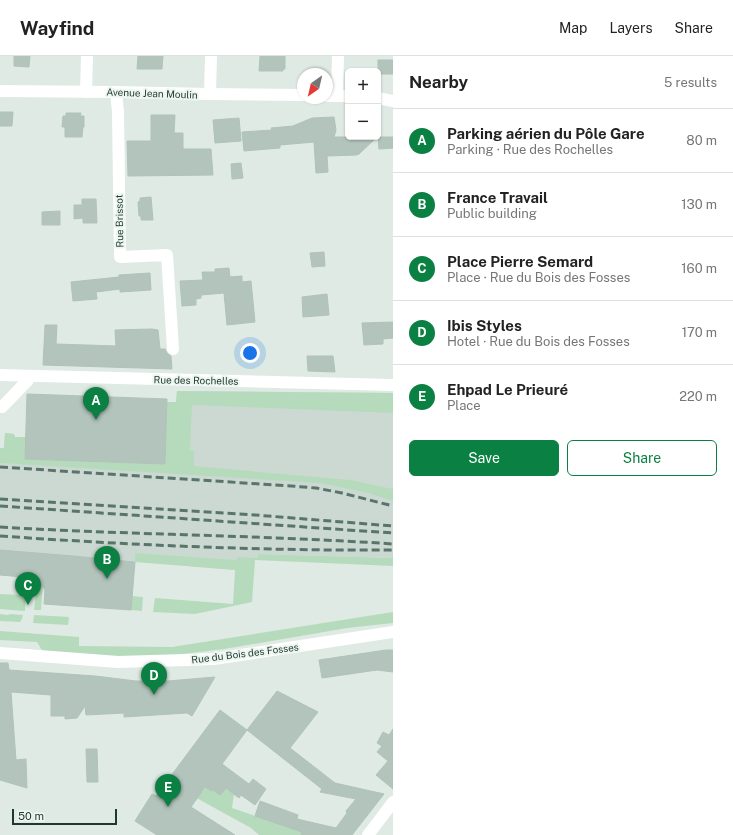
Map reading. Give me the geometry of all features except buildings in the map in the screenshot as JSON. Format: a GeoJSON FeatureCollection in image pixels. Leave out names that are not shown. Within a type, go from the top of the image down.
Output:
{"type":"FeatureCollection","features":[{"type":"Feature","properties":{"kind":"street"},"geometry":{"type":"LineString","coordinates":[[86,92],[87,56]]}},
{"type":"Feature","properties":{"kind":"street"},"geometry":{"type":"LineString","coordinates":[[210,94],[211,56]]}},
{"type":"Feature","properties":{"kind":"street"},"geometry":{"type":"LineString","coordinates":[[337,96],[338,56]]}},
{"type":"Feature","properties":{"kind":"street","name":"Avenue Jean Moulin"},"geometry":{"type":"LineString","coordinates":[[0,91],[297,95]]}},
{"type":"Feature","properties":{"kind":"street","name":"Rue Brissot"},"geometry":{"type":"LineString","coordinates":[[116,92],[118,112],[120,257],[167,255],[173,349]]}},
{"type":"Feature","properties":{"kind":"street"},"geometry":{"type":"LineString","coordinates":[[381,98],[393,100]]}},
{"type":"Feature","properties":{"kind":"street","name":"Rue des Rochelles"},"geometry":{"type":"LineString","coordinates":[[0,375],[393,384]]}},
{"type":"Feature","properties":{"kind":"street"},"geometry":{"type":"LineString","coordinates":[[0,407],[2,407],[28,380]]}},
{"type":"Feature","properties":{"kind":"street","name":"Rue du Bois des Fosses"},"geometry":{"type":"LineString","coordinates":[[0,653],[118,662],[186,660],[214,658],[393,632]]}},
{"type":"Feature","properties":{"kind":"street","name":"Rue du Bois des Fosses"},"geometry":{"type":"LineString","coordinates":[[0,658],[118,669],[187,667],[222,664],[393,640]]}},
{"type":"Feature","properties":{"kind":"street"},"geometry":{"type":"LineString","coordinates":[[368,835],[393,802]]}},
{"type":"Feature","properties":{"kind":"shaded area"},"geometry":{"type":"Polygon","coordinates":[[[177,391],[393,393],[393,558],[258,554],[257,558],[235,570],[73,556],[45,589],[40,579],[0,575],[0,448],[4,448],[5,433],[14,434],[15,437],[26,437],[25,459],[165,464],[167,402],[176,402],[177,391]]]}},
{"type":"Feature","properties":{"kind":"green space"},"geometry":{"type":"Polygon","coordinates":[[[177,391],[393,393],[393,413],[192,405],[190,451],[194,451],[194,466],[350,480],[393,489],[393,501],[368,493],[320,483],[0,463],[0,448],[4,448],[5,433],[14,434],[15,437],[26,437],[25,459],[165,464],[167,402],[176,402],[177,391]]]}},
{"type":"Feature","properties":{"kind":"green space"},"geometry":{"type":"Polygon","coordinates":[[[135,553],[236,560],[237,557],[257,558],[258,554],[393,558],[393,566],[255,560],[252,602],[195,614],[153,612],[155,598],[233,604],[235,570],[135,562],[135,553]]]}},
{"type":"Feature","properties":{"kind":"green space"},"geometry":{"type":"Polygon","coordinates":[[[25,579],[38,580],[43,583],[41,610],[34,610],[36,594],[28,586],[24,586],[25,579]]]}},
{"type":"Feature","properties":{"kind":"green space"},"geometry":{"type":"Polygon","coordinates":[[[0,594],[22,595],[25,600],[25,611],[0,609],[0,594]]]}},
{"type":"Feature","properties":{"kind":"green space"},"geometry":{"type":"Polygon","coordinates":[[[132,596],[143,597],[142,611],[131,610],[132,596]]]}},
{"type":"Feature","properties":{"kind":"green space"},"geometry":{"type":"Polygon","coordinates":[[[393,612],[393,623],[347,628],[224,649],[174,655],[125,657],[43,652],[37,642],[0,640],[0,631],[79,637],[79,646],[172,647],[393,612]]]}},
{"type":"Feature","properties":{"kind":"green space"},"geometry":{"type":"Polygon","coordinates":[[[0,614],[23,615],[20,622],[0,621],[0,614]]]}},
{"type":"Feature","properties":{"kind":"green space"},"geometry":{"type":"Polygon","coordinates":[[[34,615],[69,617],[68,625],[33,623],[34,615]]]}},
{"type":"Feature","properties":{"kind":"green space"},"geometry":{"type":"Polygon","coordinates":[[[206,787],[220,795],[226,788],[234,794],[232,808],[302,832],[301,835],[259,835],[251,828],[191,795],[198,789],[202,792],[206,787]]]}},
{"type":"Feature","properties":{"kind":"railway"},"geometry":{"type":"LineString","coordinates":[[0,467],[316,488],[393,506]]}},
{"type":"Feature","properties":{"kind":"railway"},"geometry":{"type":"LineString","coordinates":[[0,499],[255,515],[393,526]]}},
{"type":"Feature","properties":{"kind":"railway"},"geometry":{"type":"LineString","coordinates":[[0,506],[393,533]]}},
{"type":"Feature","properties":{"kind":"railway"},"geometry":{"type":"LineString","coordinates":[[0,527],[393,544]]}},
{"type":"Feature","properties":{"kind":"railway"},"geometry":{"type":"LineString","coordinates":[[0,536],[196,547],[295,550],[393,550]]}},
{"type":"Feature","properties":{"kind":"place","name":"Parking aérien du Pôle Gare"},"geometry":{"type":"Point","coordinates":[96,420]}},
{"type":"Feature","properties":{"kind":"place","name":"France Travail"},"geometry":{"type":"Point","coordinates":[107,579]}},
{"type":"Feature","properties":{"kind":"place","name":"Place Pierre Semard"},"geometry":{"type":"Point","coordinates":[28,605]}},
{"type":"Feature","properties":{"kind":"place","name":"Ibis Styles"},"geometry":{"type":"Point","coordinates":[154,695]}},
{"type":"Feature","properties":{"kind":"place","name":"Ehpad Le Prieuré"},"geometry":{"type":"Point","coordinates":[168,807]}}]}
